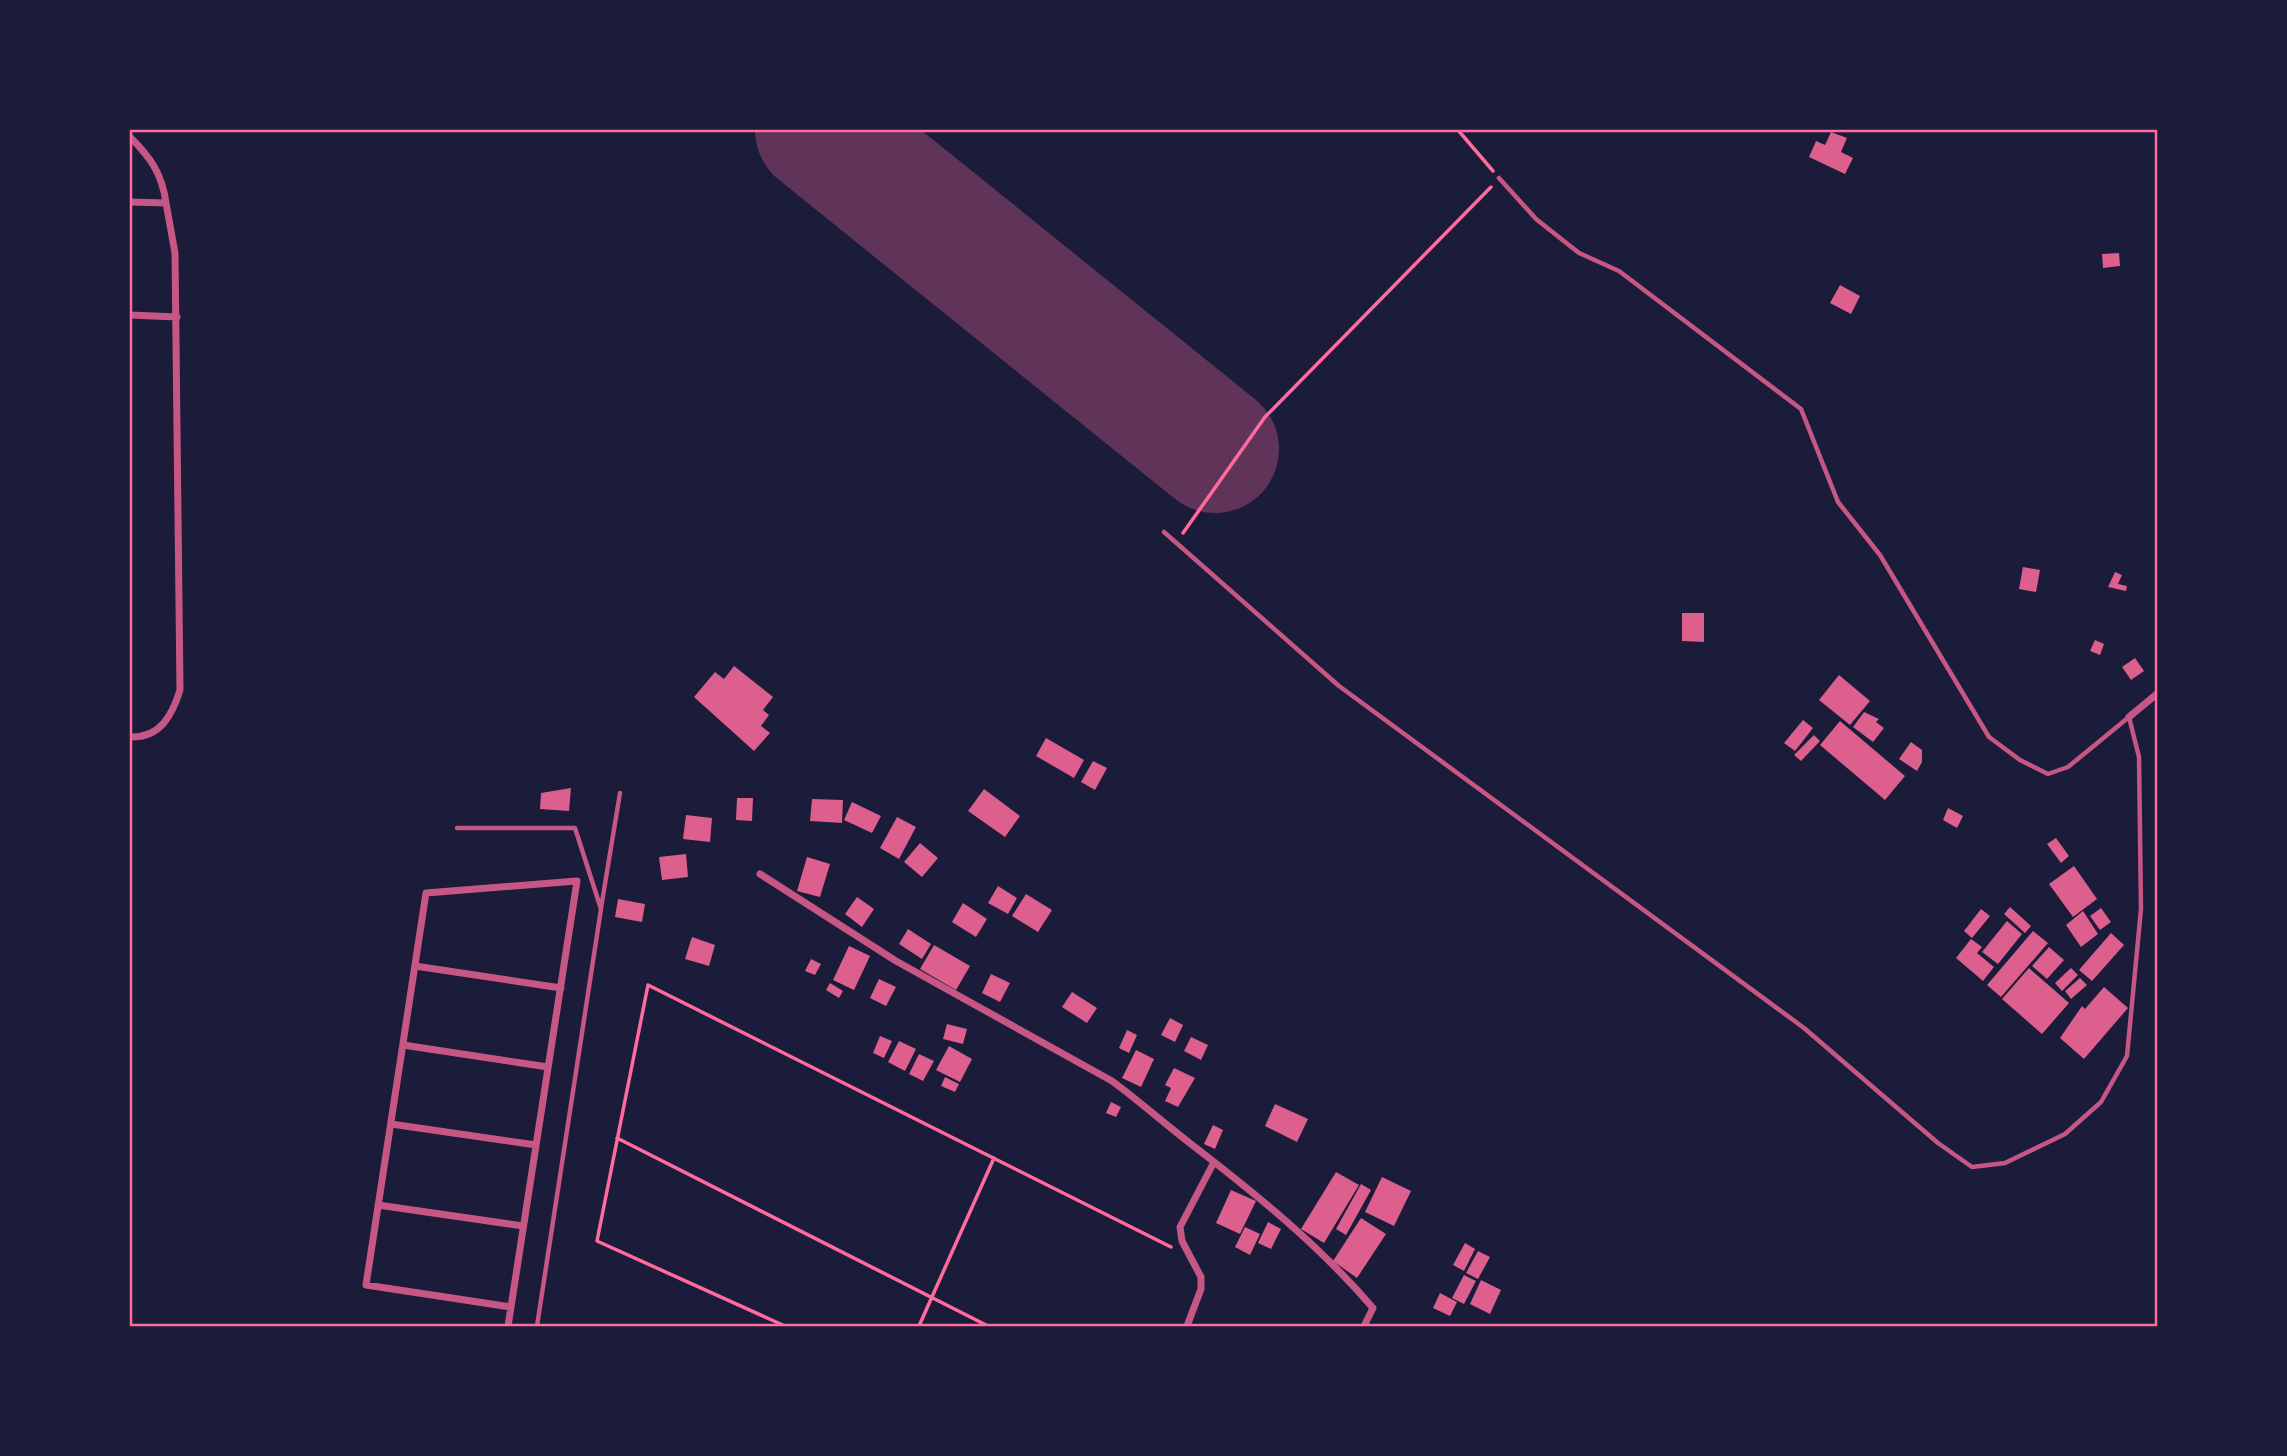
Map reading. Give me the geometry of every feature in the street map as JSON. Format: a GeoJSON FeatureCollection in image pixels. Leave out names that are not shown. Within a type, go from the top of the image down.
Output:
{"type":"FeatureCollection","features":[{"type":"Feature","properties":{"kind":"street"},"geometry":{"type":"LineString","coordinates":[[130,137],[152,160],[159,173],[175,253],[180,690],[172,714],[159,730],[130,737]]}},
{"type":"Feature","properties":{"kind":"street"},"geometry":{"type":"LineString","coordinates":[[130,202],[166,202]]}},
{"type":"Feature","properties":{"kind":"street"},"geometry":{"type":"LineString","coordinates":[[130,315],[177,317]]}},
{"type":"Feature","properties":{"kind":"street"},"geometry":{"type":"LineString","coordinates":[[2129,717],[2158,693]]}},
{"type":"Feature","properties":{"kind":"street"},"geometry":{"type":"LineString","coordinates":[[760,874],[896,961],[1112,1081],[1267,1202],[1333,1261],[1373,1308],[1364,1326]]}},
{"type":"Feature","properties":{"kind":"street"},"geometry":{"type":"LineString","coordinates":[[508,1326],[511,1307],[523,1226],[561,988],[577,881],[426,893],[402,1045],[366,1285],[511,1307]]}},
{"type":"Feature","properties":{"kind":"street"},"geometry":{"type":"LineString","coordinates":[[415,966],[561,988]]}},
{"type":"Feature","properties":{"kind":"street"},"geometry":{"type":"LineString","coordinates":[[402,1045],[548,1067]]}},
{"type":"Feature","properties":{"kind":"street"},"geometry":{"type":"LineString","coordinates":[[391,1124],[536,1145]]}},
{"type":"Feature","properties":{"kind":"street"},"geometry":{"type":"LineString","coordinates":[[1187,1326],[1201,1289],[1201,1278],[1189,1255],[1180,1227],[1214,1162]]}},
{"type":"Feature","properties":{"kind":"street"},"geometry":{"type":"LineString","coordinates":[[378,1205],[523,1226]]}},
{"type":"Feature","properties":{"kind":"lane"},"geometry":{"type":"LineString","coordinates":[[1164,532],[1339,686],[1804,1028],[1938,1143],[1972,1167],[2005,1163],[2065,1134],[2101,1102],[2127,1056],[2141,909],[2139,757],[2129,717],[2068,767],[2048,774],[2020,760],[1989,737],[1880,555],[1838,502],[1801,409],[1619,271],[1580,253],[1536,219],[1499,178]]}},
{"type":"Feature","properties":{"kind":"lane"},"geometry":{"type":"LineString","coordinates":[[537,1326],[620,793]]}},
{"type":"Feature","properties":{"kind":"lane"},"geometry":{"type":"LineString","coordinates":[[457,828],[575,828],[601,909]]}},
{"type":"Feature","properties":{"kind":"path"},"geometry":{"type":"LineString","coordinates":[[1176,543],[1265,417],[1499,178],[1458,130]]}},
{"type":"Feature","properties":{"kind":"path"},"geometry":{"type":"LineString","coordinates":[[785,1326],[597,1241],[648,985],[1138,1233],[1189,1255]]}},
{"type":"Feature","properties":{"kind":"path"},"geometry":{"type":"LineString","coordinates":[[617,1138],[988,1326]]}},
{"type":"Feature","properties":{"kind":"path"},"geometry":{"type":"LineString","coordinates":[[919,1326],[994,1158]]}},
{"type":"Feature","properties":{"kind":"building"},"geometry":{"type":"Polygon","coordinates":[[[1831,132],[1847,138],[1841,152],[1853,158],[1845,174],[1809,157],[1816,141],[1825,145],[1831,132]]]}},
{"type":"Feature","properties":{"kind":"building"},"geometry":{"type":"Polygon","coordinates":[[[2119,253],[2120,266],[2103,268],[2102,254],[2119,253]]]}},
{"type":"Feature","properties":{"kind":"building"},"geometry":{"type":"Polygon","coordinates":[[[1840,285],[1860,296],[1851,314],[1830,303],[1840,285]]]}},
{"type":"Feature","properties":{"kind":"building"},"geometry":{"type":"Polygon","coordinates":[[[2023,567],[2040,570],[2036,592],[2019,589],[2023,567]]]}},
{"type":"Feature","properties":{"kind":"building"},"geometry":{"type":"Polygon","coordinates":[[[2115,572],[2122,575],[2118,584],[2127,586],[2126,591],[2108,587],[2115,572]]]}},
{"type":"Feature","properties":{"kind":"building"},"geometry":{"type":"Polygon","coordinates":[[[1682,613],[1704,613],[1704,642],[1682,641],[1682,613]]]}},
{"type":"Feature","properties":{"kind":"building"},"geometry":{"type":"Polygon","coordinates":[[[2095,640],[2104,644],[2100,655],[2090,651],[2095,640]]]}},
{"type":"Feature","properties":{"kind":"building"},"geometry":{"type":"Polygon","coordinates":[[[2135,658],[2144,671],[2131,680],[2122,667],[2135,658]]]}},
{"type":"Feature","properties":{"kind":"building"},"geometry":{"type":"Polygon","coordinates":[[[734,666],[773,697],[763,710],[769,715],[761,726],[770,733],[754,751],[694,697],[715,672],[724,679],[734,666]]]}},
{"type":"Feature","properties":{"kind":"building"},"geometry":{"type":"Polygon","coordinates":[[[1839,675],[1870,701],[1850,725],[1819,700],[1839,675]]]}},
{"type":"Feature","properties":{"kind":"building"},"geometry":{"type":"Polygon","coordinates":[[[1864,712],[1879,719],[1876,722],[1884,728],[1873,742],[1853,727],[1864,712]]]}},
{"type":"Feature","properties":{"kind":"building"},"geometry":{"type":"Polygon","coordinates":[[[1803,720],[1813,728],[1795,751],[1784,743],[1803,720]]]}},
{"type":"Feature","properties":{"kind":"building"},"geometry":{"type":"Polygon","coordinates":[[[1840,721],[1905,776],[1885,800],[1820,745],[1840,721]]]}},
{"type":"Feature","properties":{"kind":"building"},"geometry":{"type":"Polygon","coordinates":[[[1814,735],[1820,741],[1801,761],[1794,755],[1814,735]]]}},
{"type":"Feature","properties":{"kind":"building"},"geometry":{"type":"Polygon","coordinates":[[[1046,738],[1084,760],[1074,778],[1036,756],[1046,738]]]}},
{"type":"Feature","properties":{"kind":"building"},"geometry":{"type":"Polygon","coordinates":[[[1911,742],[1922,750],[1922,762],[1917,771],[1899,759],[1911,742]]]}},
{"type":"Feature","properties":{"kind":"building"},"geometry":{"type":"Polygon","coordinates":[[[1093,761],[1107,768],[1095,790],[1081,782],[1093,761]]]}},
{"type":"Feature","properties":{"kind":"building"},"geometry":{"type":"Polygon","coordinates":[[[571,788],[569,811],[540,809],[541,793],[571,788]]]}},
{"type":"Feature","properties":{"kind":"building"},"geometry":{"type":"Polygon","coordinates":[[[984,789],[1020,816],[1005,837],[968,811],[984,789]]]}},
{"type":"Feature","properties":{"kind":"building"},"geometry":{"type":"Polygon","coordinates":[[[737,798],[753,798],[752,821],[736,820],[737,798]]]}},
{"type":"Feature","properties":{"kind":"building"},"geometry":{"type":"Polygon","coordinates":[[[812,799],[843,800],[842,823],[810,821],[812,799]]]}},
{"type":"Feature","properties":{"kind":"building"},"geometry":{"type":"Polygon","coordinates":[[[852,802],[881,816],[872,833],[844,820],[852,802]]]}},
{"type":"Feature","properties":{"kind":"building"},"geometry":{"type":"Polygon","coordinates":[[[1948,808],[1963,816],[1957,828],[1943,820],[1948,808]]]}},
{"type":"Feature","properties":{"kind":"building"},"geometry":{"type":"Polygon","coordinates":[[[686,815],[712,818],[710,842],[683,839],[686,815]]]}},
{"type":"Feature","properties":{"kind":"building"},"geometry":{"type":"Polygon","coordinates":[[[897,817],[916,827],[899,859],[880,848],[897,817]]]}},
{"type":"Feature","properties":{"kind":"building"},"geometry":{"type":"Polygon","coordinates":[[[2056,838],[2069,856],[2061,863],[2047,844],[2056,838]]]}},
{"type":"Feature","properties":{"kind":"building"},"geometry":{"type":"Polygon","coordinates":[[[920,843],[938,858],[922,877],[904,862],[920,843]]]}},
{"type":"Feature","properties":{"kind":"building"},"geometry":{"type":"Polygon","coordinates":[[[686,854],[688,877],[662,880],[659,857],[686,854]]]}},
{"type":"Feature","properties":{"kind":"building"},"geometry":{"type":"Polygon","coordinates":[[[807,857],[830,864],[820,897],[797,891],[807,857]]]}},
{"type":"Feature","properties":{"kind":"building"},"geometry":{"type":"Polygon","coordinates":[[[2074,866],[2097,899],[2073,917],[2049,884],[2074,866]]]}},
{"type":"Feature","properties":{"kind":"building"},"geometry":{"type":"Polygon","coordinates":[[[998,886],[1017,898],[1008,914],[988,903],[998,886]]]}},
{"type":"Feature","properties":{"kind":"building"},"geometry":{"type":"Polygon","coordinates":[[[1026,894],[1052,910],[1038,932],[1012,916],[1026,894]]]}},
{"type":"Feature","properties":{"kind":"building"},"geometry":{"type":"Polygon","coordinates":[[[857,897],[874,909],[862,927],[845,914],[857,897]]]}},
{"type":"Feature","properties":{"kind":"building"},"geometry":{"type":"Polygon","coordinates":[[[618,899],[645,904],[642,922],[615,917],[618,899]]]}},
{"type":"Feature","properties":{"kind":"building"},"geometry":{"type":"Polygon","coordinates":[[[963,903],[987,919],[976,937],[952,922],[963,903]]]}},
{"type":"Feature","properties":{"kind":"building"},"geometry":{"type":"Polygon","coordinates":[[[2010,907],[2031,926],[2025,933],[2004,914],[2010,907]]]}},
{"type":"Feature","properties":{"kind":"building"},"geometry":{"type":"Polygon","coordinates":[[[2101,908],[2111,922],[2100,930],[2090,916],[2101,908]]]}},
{"type":"Feature","properties":{"kind":"building"},"geometry":{"type":"Polygon","coordinates":[[[1981,909],[1990,916],[1972,938],[1964,931],[1981,909]]]}},
{"type":"Feature","properties":{"kind":"building"},"geometry":{"type":"Polygon","coordinates":[[[2083,911],[2098,934],[2081,947],[2066,925],[2083,911]]]}},
{"type":"Feature","properties":{"kind":"building"},"geometry":{"type":"Polygon","coordinates":[[[2007,921],[2022,934],[1998,964],[1982,952],[2007,921]]]}},
{"type":"Feature","properties":{"kind":"building"},"geometry":{"type":"Polygon","coordinates":[[[908,929],[931,944],[922,959],[899,944],[908,929]]]}},
{"type":"Feature","properties":{"kind":"building"},"geometry":{"type":"Polygon","coordinates":[[[2033,931],[2048,943],[2001,997],[1987,985],[2033,931]]]}},
{"type":"Feature","properties":{"kind":"building"},"geometry":{"type":"Polygon","coordinates":[[[2111,933],[2124,945],[2092,981],[2079,970],[2111,933]]]}},
{"type":"Feature","properties":{"kind":"building"},"geometry":{"type":"Polygon","coordinates":[[[692,937],[715,945],[709,966],[685,959],[692,937]]]}},
{"type":"Feature","properties":{"kind":"building"},"geometry":{"type":"Polygon","coordinates":[[[1971,939],[1982,947],[1977,953],[1994,967],[1983,981],[1956,958],[1971,939]]]}},
{"type":"Feature","properties":{"kind":"building"},"geometry":{"type":"Polygon","coordinates":[[[934,945],[970,966],[956,990],[920,969],[934,945]]]}},
{"type":"Feature","properties":{"kind":"building"},"geometry":{"type":"Polygon","coordinates":[[[849,946],[870,956],[854,990],[833,980],[849,946]]]}},
{"type":"Feature","properties":{"kind":"building"},"geometry":{"type":"Polygon","coordinates":[[[2049,947],[2064,960],[2047,979],[2032,966],[2049,947]]]}},
{"type":"Feature","properties":{"kind":"building"},"geometry":{"type":"Polygon","coordinates":[[[811,959],[821,964],[815,975],[805,971],[811,959]]]}},
{"type":"Feature","properties":{"kind":"building"},"geometry":{"type":"Polygon","coordinates":[[[2029,968],[2069,1003],[2042,1034],[2002,999],[2029,968]]]}},
{"type":"Feature","properties":{"kind":"building"},"geometry":{"type":"Polygon","coordinates":[[[2071,968],[2078,975],[2062,991],[2055,983],[2071,968]]]}},
{"type":"Feature","properties":{"kind":"building"},"geometry":{"type":"Polygon","coordinates":[[[991,974],[1010,983],[1000,1002],[982,993],[991,974]]]}},
{"type":"Feature","properties":{"kind":"building"},"geometry":{"type":"Polygon","coordinates":[[[2080,978],[2087,985],[2071,999],[2065,991],[2080,978]]]}},
{"type":"Feature","properties":{"kind":"building"},"geometry":{"type":"Polygon","coordinates":[[[879,979],[896,987],[886,1006],[870,998],[879,979]]]}},
{"type":"Feature","properties":{"kind":"building"},"geometry":{"type":"Polygon","coordinates":[[[830,983],[843,991],[839,998],[826,990],[830,983]]]}},
{"type":"Feature","properties":{"kind":"building"},"geometry":{"type":"Polygon","coordinates":[[[2104,987],[2128,1008],[2084,1059],[2060,1038],[2082,1006],[2085,1009],[2104,987]]]}},
{"type":"Feature","properties":{"kind":"building"},"geometry":{"type":"Polygon","coordinates":[[[1072,992],[1097,1008],[1087,1023],[1062,1007],[1072,992]]]}},
{"type":"Feature","properties":{"kind":"building"},"geometry":{"type":"Polygon","coordinates":[[[1170,1018],[1183,1025],[1175,1042],[1161,1035],[1170,1018]]]}},
{"type":"Feature","properties":{"kind":"building"},"geometry":{"type":"Polygon","coordinates":[[[947,1024],[967,1029],[963,1044],[943,1039],[947,1024]]]}},
{"type":"Feature","properties":{"kind":"building"},"geometry":{"type":"Polygon","coordinates":[[[1127,1030],[1137,1035],[1129,1053],[1119,1048],[1127,1030]]]}},
{"type":"Feature","properties":{"kind":"building"},"geometry":{"type":"Polygon","coordinates":[[[880,1036],[892,1041],[884,1058],[873,1053],[880,1036]]]}},
{"type":"Feature","properties":{"kind":"building"},"geometry":{"type":"Polygon","coordinates":[[[1191,1037],[1208,1045],[1201,1060],[1184,1051],[1191,1037]]]}},
{"type":"Feature","properties":{"kind":"building"},"geometry":{"type":"Polygon","coordinates":[[[899,1041],[916,1049],[905,1071],[888,1062],[899,1041]]]}},
{"type":"Feature","properties":{"kind":"building"},"geometry":{"type":"Polygon","coordinates":[[[949,1046],[972,1059],[960,1082],[936,1070],[949,1046]]]}},
{"type":"Feature","properties":{"kind":"building"},"geometry":{"type":"Polygon","coordinates":[[[1136,1050],[1154,1059],[1141,1087],[1122,1078],[1136,1050]]]}},
{"type":"Feature","properties":{"kind":"building"},"geometry":{"type":"Polygon","coordinates":[[[919,1054],[934,1061],[923,1081],[909,1074],[919,1054]]]}},
{"type":"Feature","properties":{"kind":"building"},"geometry":{"type":"Polygon","coordinates":[[[1174,1068],[1195,1078],[1178,1107],[1165,1101],[1171,1088],[1165,1085],[1174,1068]]]}},
{"type":"Feature","properties":{"kind":"building"},"geometry":{"type":"Polygon","coordinates":[[[945,1077],[959,1084],[955,1092],[941,1086],[945,1077]]]}},
{"type":"Feature","properties":{"kind":"building"},"geometry":{"type":"Polygon","coordinates":[[[1111,1102],[1121,1107],[1116,1117],[1106,1113],[1111,1102]]]}},
{"type":"Feature","properties":{"kind":"building"},"geometry":{"type":"Polygon","coordinates":[[[1275,1104],[1308,1119],[1297,1142],[1265,1126],[1275,1104]]]}},
{"type":"Feature","properties":{"kind":"building"},"geometry":{"type":"Polygon","coordinates":[[[1213,1125],[1223,1130],[1215,1149],[1204,1144],[1213,1125]]]}},
{"type":"Feature","properties":{"kind":"building"},"geometry":{"type":"Polygon","coordinates":[[[1336,1172],[1359,1185],[1324,1243],[1301,1229],[1336,1172]]]}},
{"type":"Feature","properties":{"kind":"building"},"geometry":{"type":"Polygon","coordinates":[[[1382,1177],[1411,1191],[1394,1226],[1365,1212],[1382,1177]]]}},
{"type":"Feature","properties":{"kind":"building"},"geometry":{"type":"Polygon","coordinates":[[[1361,1184],[1371,1190],[1346,1235],[1336,1229],[1361,1184]]]}},
{"type":"Feature","properties":{"kind":"building"},"geometry":{"type":"Polygon","coordinates":[[[1231,1190],[1256,1201],[1240,1234],[1216,1223],[1231,1190]]]}},
{"type":"Feature","properties":{"kind":"building"},"geometry":{"type":"Polygon","coordinates":[[[1361,1218],[1386,1234],[1357,1278],[1333,1261],[1361,1218]]]}},
{"type":"Feature","properties":{"kind":"building"},"geometry":{"type":"Polygon","coordinates":[[[1268,1222],[1281,1229],[1271,1249],[1258,1243],[1268,1222]]]}},
{"type":"Feature","properties":{"kind":"building"},"geometry":{"type":"Polygon","coordinates":[[[1245,1227],[1260,1234],[1250,1255],[1235,1247],[1245,1227]]]}},
{"type":"Feature","properties":{"kind":"building"},"geometry":{"type":"Polygon","coordinates":[[[1465,1243],[1475,1249],[1464,1271],[1453,1265],[1465,1243]]]}},
{"type":"Feature","properties":{"kind":"building"},"geometry":{"type":"Polygon","coordinates":[[[1478,1251],[1490,1257],[1478,1279],[1466,1273],[1478,1251]]]}},
{"type":"Feature","properties":{"kind":"building"},"geometry":{"type":"Polygon","coordinates":[[[1464,1275],[1476,1281],[1464,1304],[1452,1298],[1464,1275]]]}},
{"type":"Feature","properties":{"kind":"building"},"geometry":{"type":"Polygon","coordinates":[[[1481,1280],[1501,1290],[1490,1314],[1470,1304],[1481,1280]]]}},
{"type":"Feature","properties":{"kind":"building"},"geometry":{"type":"Polygon","coordinates":[[[1440,1293],[1457,1302],[1450,1316],[1433,1308],[1440,1293]]]}},
{"type":"Feature","properties":{"kind":"runway"},"geometry":{"type":"LineString","coordinates":[[819,130],[1215,449]]}}]}
